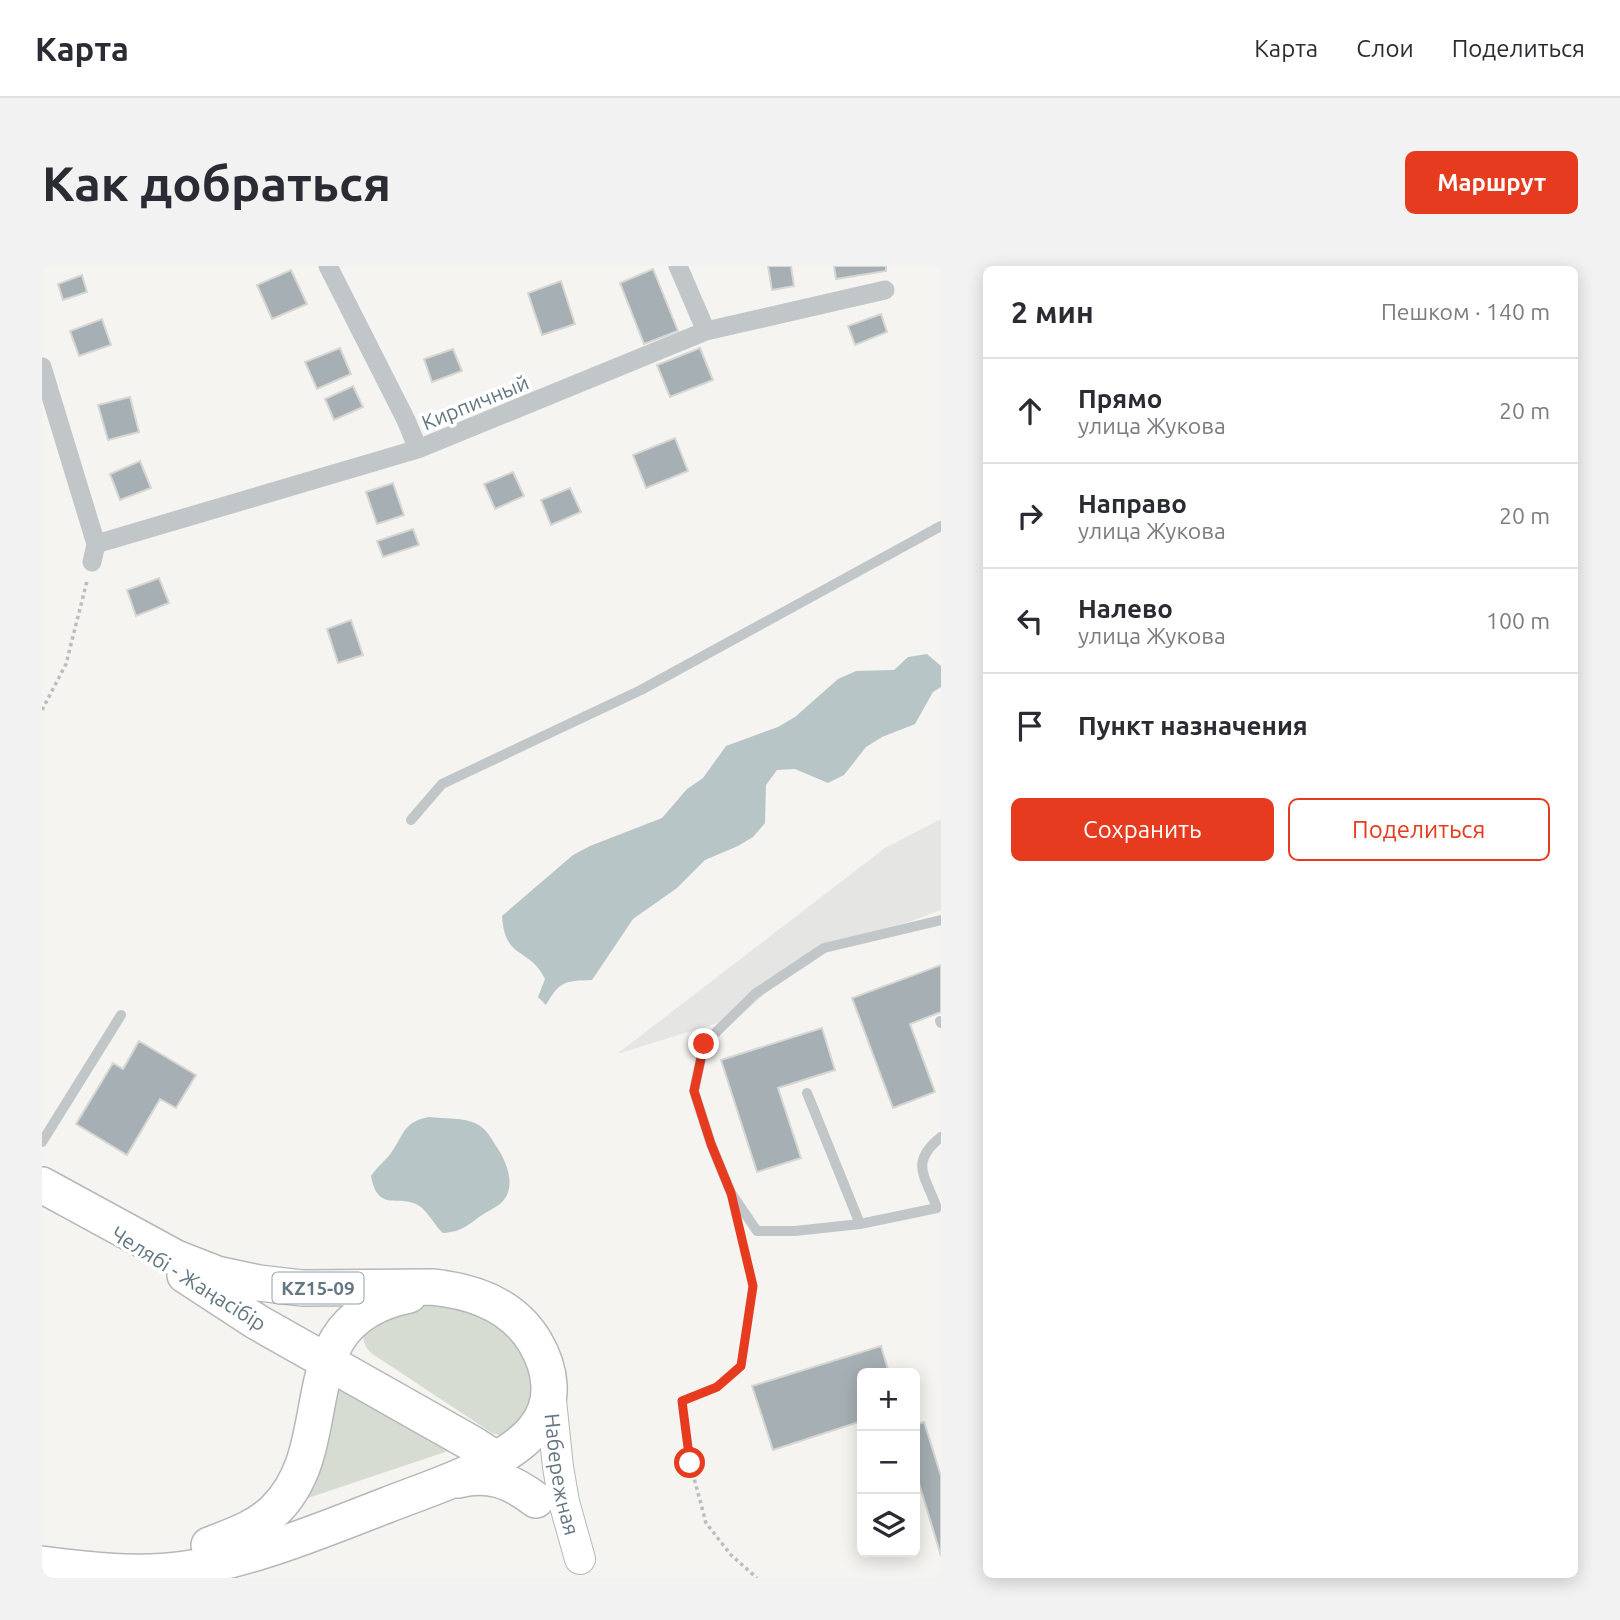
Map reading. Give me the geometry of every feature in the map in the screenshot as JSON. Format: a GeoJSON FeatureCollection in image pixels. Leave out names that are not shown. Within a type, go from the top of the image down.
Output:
{"type":"FeatureCollection","features":[{"type":"Feature","properties":{"kind":"highway","name":"KZ15-09"},"geometry":{"type":"LineString","coordinates":[[48,1189],[176,1258],[217,1274],[302,1288],[448,1288],[484,1298],[513,1315],[527,1330],[539,1349],[550,1387]]}},
{"type":"Feature","properties":{"kind":"highway","name":"Челябі - Жаңасібір"},"geometry":{"type":"LineString","coordinates":[[48,1189],[257,1321],[326,1360]]}},
{"type":"Feature","properties":{"kind":"highway"},"geometry":{"type":"LineString","coordinates":[[42,1544],[110,1552],[184,1550],[230,1537],[262,1521],[282,1503],[302,1464],[326,1360],[342,1332],[365,1311],[397,1297],[448,1288]]}},
{"type":"Feature","properties":{"kind":"highway"},"geometry":{"type":"LineString","coordinates":[[365,1311],[354,1331],[355,1355],[365,1375],[386,1395]]}},
{"type":"Feature","properties":{"kind":"highway","name":"KZ15-09"},"geometry":{"type":"LineString","coordinates":[[326,1360],[496,1459]]}},
{"type":"Feature","properties":{"kind":"highway"},"geometry":{"type":"LineString","coordinates":[[42,1564],[98,1571],[173,1571],[203,1566],[297,1538],[432,1488],[496,1459],[533,1431],[547,1405],[550,1387]]}},
{"type":"Feature","properties":{"kind":"highway"},"geometry":{"type":"LineString","coordinates":[[432,1488],[472,1477],[489,1476],[516,1486],[536,1500]]}},
{"type":"Feature","properties":{"kind":"main road","name":"Набережная"},"geometry":{"type":"LineString","coordinates":[[550,1387],[564,1502],[585,1569]]}},
{"type":"Feature","properties":{"kind":"main road","name":"Набережная"},"geometry":{"type":"LineString","coordinates":[[496,1459],[536,1500],[585,1569]]}},
{"type":"Feature","properties":{"kind":"street"},"geometry":{"type":"LineString","coordinates":[[328,266],[418,449]]}},
{"type":"Feature","properties":{"kind":"street"},"geometry":{"type":"LineString","coordinates":[[678,266],[706,331]]}},
{"type":"Feature","properties":{"kind":"street","name":"Кирпичный"},"geometry":{"type":"LineString","coordinates":[[94,553],[418,449],[706,331],[885,290]]}},
{"type":"Feature","properties":{"kind":"street"},"geometry":{"type":"LineString","coordinates":[[42,367],[94,553]]}},
{"type":"Feature","properties":{"kind":"lane"},"geometry":{"type":"LineString","coordinates":[[411,820],[442,784],[641,690],[941,526]]}},
{"type":"Feature","properties":{"kind":"lane"},"geometry":{"type":"LineString","coordinates":[[941,920],[824,948],[755,994],[704,1044],[694,1091],[731,1193],[757,1231],[795,1231],[860,1224],[939,1209],[921,1165],[926,1149],[941,1137]]}},
{"type":"Feature","properties":{"kind":"lane"},"geometry":{"type":"LineString","coordinates":[[42,1142],[121,1015]]}},
{"type":"Feature","properties":{"kind":"lane"},"geometry":{"type":"LineString","coordinates":[[807,1093],[860,1224]]}},
{"type":"Feature","properties":{"kind":"path"},"geometry":{"type":"LineString","coordinates":[[42,710],[66,664],[94,553]]}},
{"type":"Feature","properties":{"kind":"path"},"geometry":{"type":"LineString","coordinates":[[740,1233],[753,1286],[741,1366],[717,1387],[682,1401],[690,1463],[706,1523],[731,1555],[757,1578]]}},
{"type":"Feature","properties":{"kind":"shaded area"},"geometry":{"type":"Polygon","coordinates":[[[927,654],[941,666],[941,687],[933,692],[915,724],[882,737],[866,747],[844,775],[828,783],[795,769],[777,770],[766,785],[765,823],[753,837],[705,860],[677,888],[633,919],[592,980],[564,984],[555,991],[546,1005],[538,997],[545,979],[539,969],[508,940],[502,916],[573,855],[662,818],[687,789],[703,778],[726,746],[778,727],[795,717],[838,679],[856,671],[894,670],[908,657],[927,654]]]}},
{"type":"Feature","properties":{"kind":"shaded area"},"geometry":{"type":"Polygon","coordinates":[[[941,819],[941,910],[800,962],[740,1016],[617,1054],[885,848],[941,819]]]}},
{"type":"Feature","properties":{"kind":"shaded area"},"geometry":{"type":"Polygon","coordinates":[[[429,1117],[466,1120],[481,1126],[502,1155],[508,1169],[508,1192],[500,1204],[455,1231],[443,1233],[415,1203],[385,1199],[374,1188],[371,1176],[391,1154],[410,1125],[429,1117]]]}},
{"type":"Feature","properties":{"kind":"shaded area"},"geometry":{"type":"Polygon","coordinates":[[[423,1301],[475,1311],[501,1326],[521,1349],[534,1377],[533,1414],[502,1436],[492,1433],[371,1353],[363,1338],[365,1319],[423,1301]]]}},
{"type":"Feature","properties":{"kind":"shaded area"},"geometry":{"type":"Polygon","coordinates":[[[337,1372],[463,1446],[299,1501],[337,1372]]]}},
{"type":"Feature","properties":{"kind":"building"},"geometry":{"type":"Polygon","coordinates":[[[768,266],[791,266],[794,286],[772,290],[768,266]]]}},
{"type":"Feature","properties":{"kind":"building"},"geometry":{"type":"Polygon","coordinates":[[[834,266],[886,266],[886,271],[836,279],[834,266]]]}},
{"type":"Feature","properties":{"kind":"building"},"geometry":{"type":"Polygon","coordinates":[[[653,269],[678,331],[644,344],[620,283],[653,269]]]}},
{"type":"Feature","properties":{"kind":"building"},"geometry":{"type":"Polygon","coordinates":[[[291,270],[307,304],[272,319],[257,285],[291,270]]]}},
{"type":"Feature","properties":{"kind":"building"},"geometry":{"type":"Polygon","coordinates":[[[82,275],[87,292],[63,300],[58,284],[82,275]]]}},
{"type":"Feature","properties":{"kind":"building"},"geometry":{"type":"Polygon","coordinates":[[[561,281],[575,324],[542,335],[528,293],[561,281]]]}},
{"type":"Feature","properties":{"kind":"building"},"geometry":{"type":"Polygon","coordinates":[[[881,314],[887,332],[855,345],[848,326],[881,314]]]}},
{"type":"Feature","properties":{"kind":"building"},"geometry":{"type":"Polygon","coordinates":[[[102,319],[111,345],[79,356],[70,331],[102,319]]]}},
{"type":"Feature","properties":{"kind":"building"},"geometry":{"type":"Polygon","coordinates":[[[340,348],[351,374],[317,389],[305,362],[340,348]]]}},
{"type":"Feature","properties":{"kind":"building"},"geometry":{"type":"Polygon","coordinates":[[[700,348],[713,380],[670,397],[657,365],[700,348]]]}},
{"type":"Feature","properties":{"kind":"building"},"geometry":{"type":"Polygon","coordinates":[[[453,349],[462,371],[432,382],[424,359],[453,349]]]}},
{"type":"Feature","properties":{"kind":"building"},"geometry":{"type":"Polygon","coordinates":[[[353,386],[363,407],[334,420],[325,399],[353,386]]]}},
{"type":"Feature","properties":{"kind":"building"},"geometry":{"type":"Polygon","coordinates":[[[130,397],[139,432],[108,440],[98,405],[130,397]]]}},
{"type":"Feature","properties":{"kind":"building"},"geometry":{"type":"Polygon","coordinates":[[[675,438],[688,471],[646,488],[633,455],[675,438]]]}},
{"type":"Feature","properties":{"kind":"building"},"geometry":{"type":"Polygon","coordinates":[[[140,461],[151,488],[120,500],[110,474],[140,461]]]}},
{"type":"Feature","properties":{"kind":"building"},"geometry":{"type":"Polygon","coordinates":[[[513,472],[524,496],[495,509],[484,484],[513,472]]]}},
{"type":"Feature","properties":{"kind":"building"},"geometry":{"type":"Polygon","coordinates":[[[393,483],[404,515],[377,524],[366,492],[393,483]]]}},
{"type":"Feature","properties":{"kind":"building"},"geometry":{"type":"Polygon","coordinates":[[[570,488],[581,512],[551,525],[541,500],[570,488]]]}},
{"type":"Feature","properties":{"kind":"building"},"geometry":{"type":"Polygon","coordinates":[[[413,529],[419,545],[383,557],[377,541],[413,529]]]}},
{"type":"Feature","properties":{"kind":"building"},"geometry":{"type":"Polygon","coordinates":[[[159,578],[169,603],[136,616],[127,590],[159,578]]]}},
{"type":"Feature","properties":{"kind":"building"},"geometry":{"type":"Polygon","coordinates":[[[351,620],[363,655],[338,663],[327,629],[351,620]]]}},
{"type":"Feature","properties":{"kind":"building"},"geometry":{"type":"Polygon","coordinates":[[[941,965],[941,1012],[910,1024],[935,1092],[893,1108],[852,998],[941,965]]]}},
{"type":"Feature","properties":{"kind":"building"},"geometry":{"type":"Polygon","coordinates":[[[822,1028],[835,1070],[778,1088],[801,1158],[757,1172],[721,1060],[822,1028]]]}},
{"type":"Feature","properties":{"kind":"building"},"geometry":{"type":"Polygon","coordinates":[[[139,1041],[196,1075],[176,1108],[160,1099],[127,1155],[76,1124],[113,1063],[123,1069],[139,1041]]]}},
{"type":"Feature","properties":{"kind":"building"},"geometry":{"type":"Polygon","coordinates":[[[881,1346],[888,1368],[857,1368],[857,1423],[773,1450],[752,1386],[881,1346]]]}},
{"type":"Feature","properties":{"kind":"building"},"geometry":{"type":"Polygon","coordinates":[[[924,1422],[941,1476],[941,1556],[920,1487],[920,1423],[924,1422]]]}},
{"type":"Feature","properties":{"kind":"route"},"geometry":{"type":"LineString","coordinates":[[690,1463],[682,1401],[717,1387],[741,1366],[753,1286],[731,1193],[694,1091],[704,1044]]}}]}
